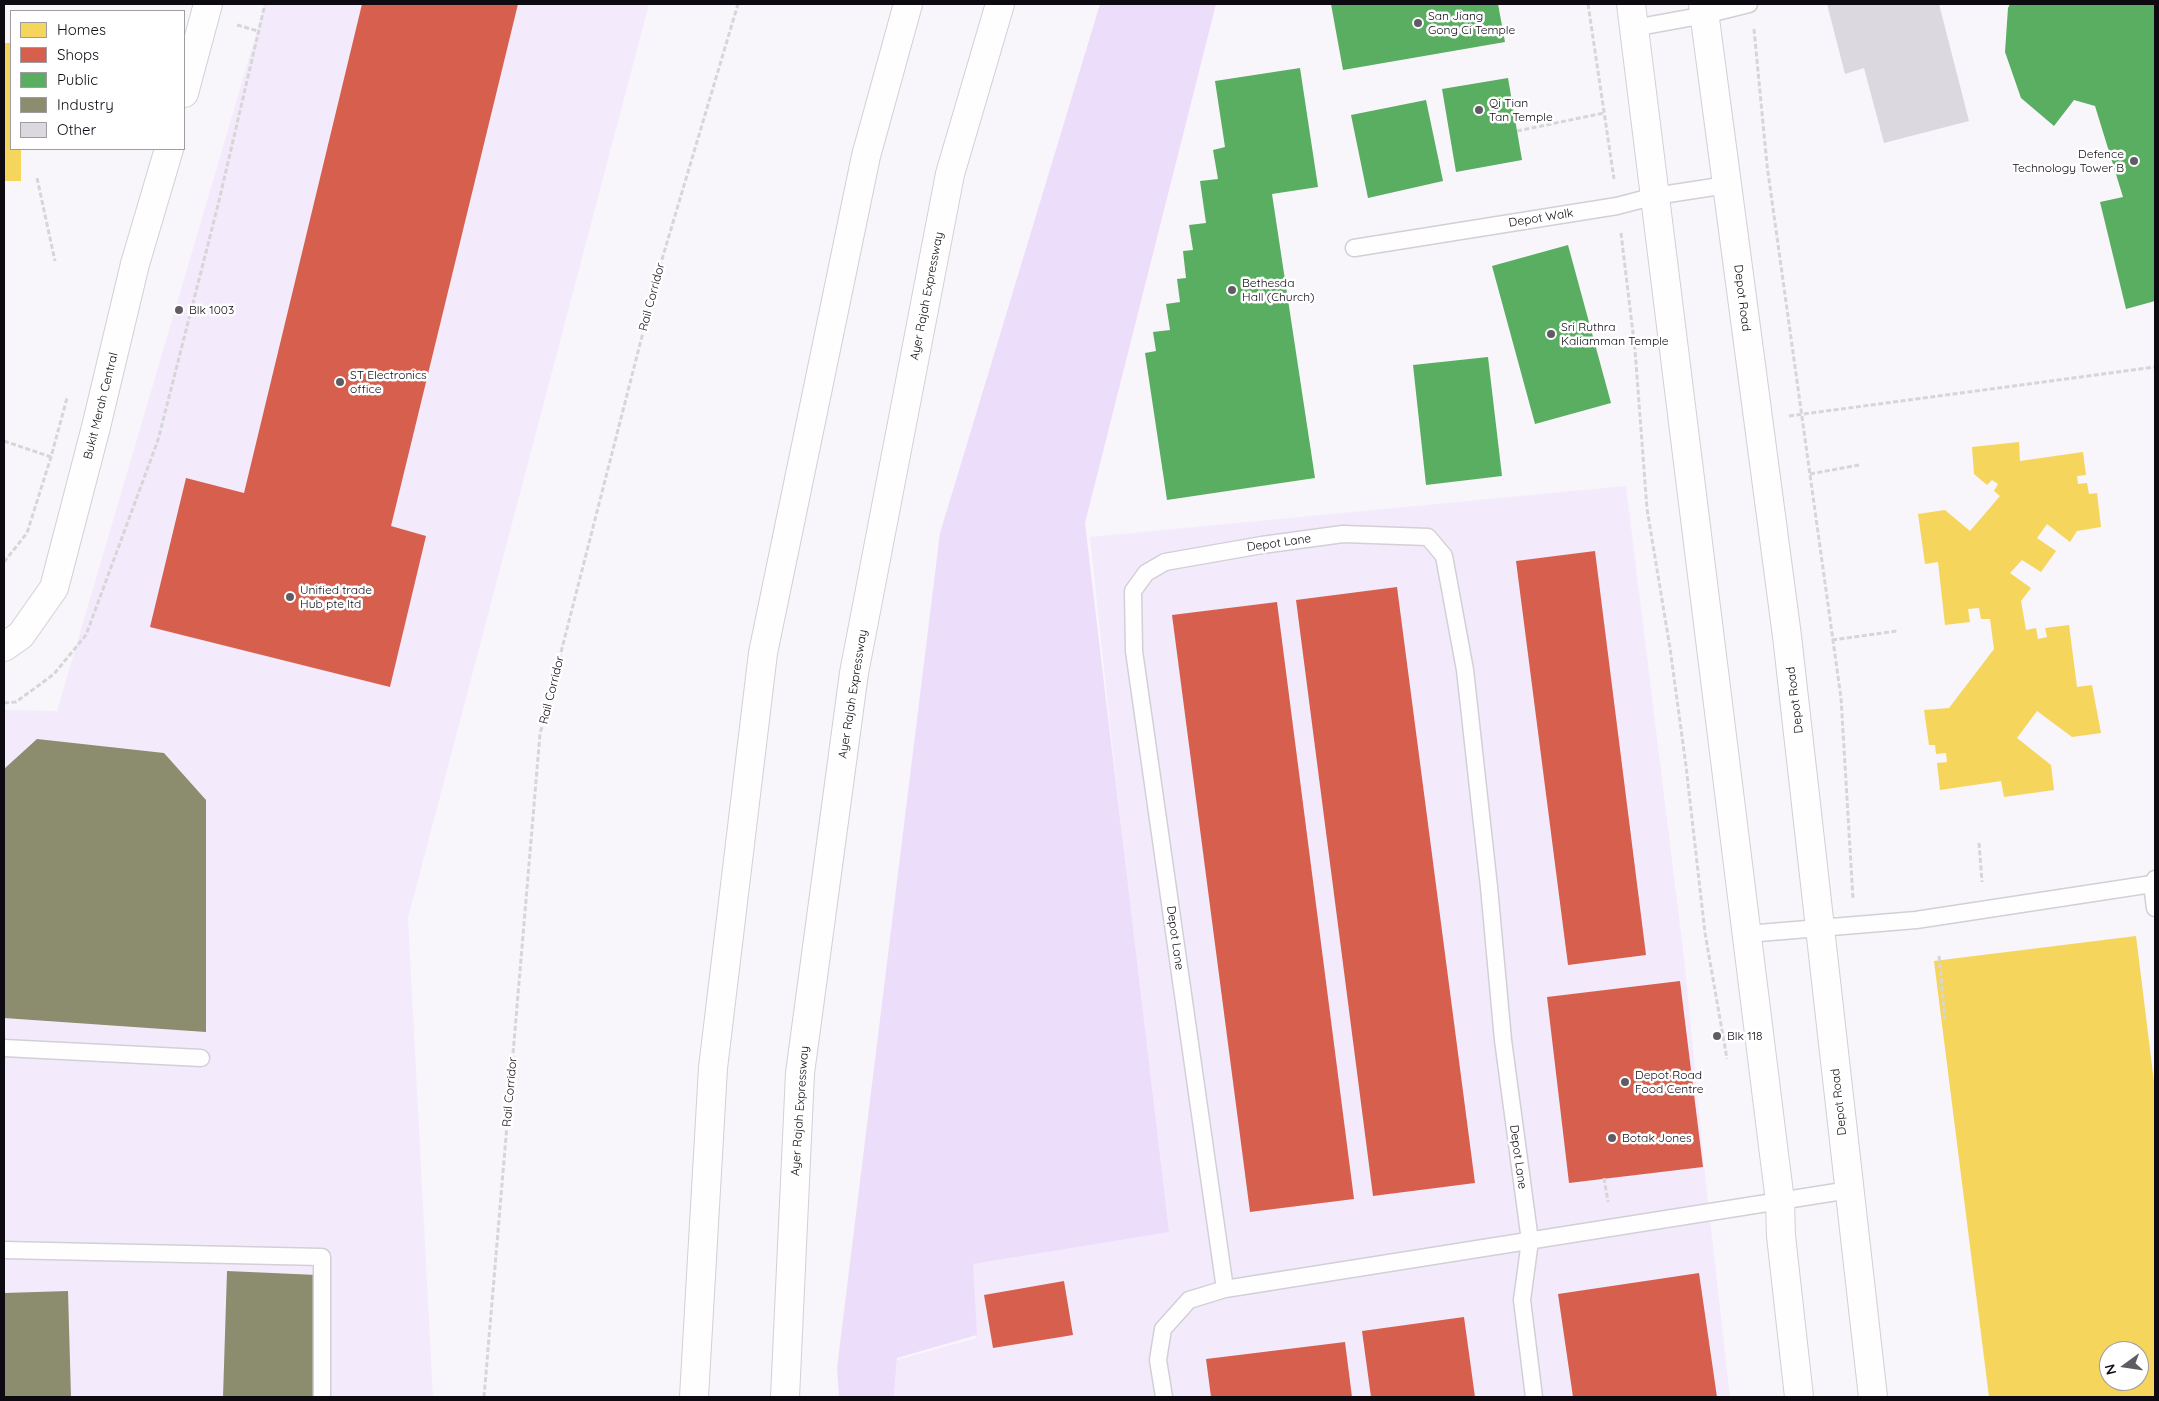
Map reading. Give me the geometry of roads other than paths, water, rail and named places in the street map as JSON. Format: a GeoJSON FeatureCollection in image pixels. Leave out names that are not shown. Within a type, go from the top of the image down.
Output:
{"type":"FeatureCollection","features":[{"type":"Feature","properties":{"kind":"main road"},"geometry":{"type":"LineString","coordinates":[[185,89],[208,4]]}},
{"type":"Feature","properties":{"kind":"main road"},"geometry":{"type":"LineString","coordinates":[[694,1397],[713,1068],[763,653],[866,156],[908,4]]}},
{"type":"Feature","properties":{"kind":"main road","name":"Ayer Rajah Expressway"},"geometry":{"type":"LineString","coordinates":[[785,1397],[800,1073],[854,673],[950,174],[1000,4]]}},
{"type":"Feature","properties":{"kind":"main road","name":"Depot Road"},"geometry":{"type":"LineString","coordinates":[[1704,10],[1787,636],[1873,1397]]}},
{"type":"Feature","properties":{"kind":"main road"},"geometry":{"type":"LineString","coordinates":[[1633,16],[1780,1201],[1781,1236],[1798,1397]]}},
{"type":"Feature","properties":{"kind":"main road","name":"Bukit Merah Central"},"geometry":{"type":"LineString","coordinates":[[4,647],[21,635],[54,588],[96,427],[135,264],[169,150]]}},
{"type":"Feature","properties":{"kind":"lane"},"geometry":{"type":"LineString","coordinates":[[1633,16],[1749,4]]}},
{"type":"Feature","properties":{"kind":"lane","name":"Depot Walk"},"geometry":{"type":"LineString","coordinates":[[1354,248],[1617,206],[1656,196],[1727,185]]}},
{"type":"Feature","properties":{"kind":"lane","name":"Depot Lane"},"geometry":{"type":"LineString","coordinates":[[1225,1289],[1134,651],[1133,591],[1146,573],[1165,562],[1262,545],[1343,534],[1428,537],[1444,556],[1465,670],[1489,887],[1503,1040],[1530,1241],[1522,1300],[1534,1397]]}},
{"type":"Feature","properties":{"kind":"lane"},"geometry":{"type":"LineString","coordinates":[[1747,934],[1916,920],[2154,882],[2155,908]]}},
{"type":"Feature","properties":{"kind":"lane"},"geometry":{"type":"LineString","coordinates":[[4,1048],[201,1058]]}},
{"type":"Feature","properties":{"kind":"lane"},"geometry":{"type":"LineString","coordinates":[[1164,1397],[1158,1360],[1164,1329],[1189,1300],[1225,1289],[1849,1190]]}},
{"type":"Feature","properties":{"kind":"lane"},"geometry":{"type":"LineString","coordinates":[[4,1250],[322,1258],[322,1397]]}},
{"type":"Feature","properties":{"kind":"place","name":"San Jiang Gong Ci Temple"},"geometry":{"type":"Point","coordinates":[1418,23]}},
{"type":"Feature","properties":{"kind":"place","name":"Qi Tian Tan Temple"},"geometry":{"type":"Point","coordinates":[1479,110]}},
{"type":"Feature","properties":{"kind":"place","name":"Defence Technology Tower B"},"geometry":{"type":"Point","coordinates":[2134,161]}},
{"type":"Feature","properties":{"kind":"place","name":"Bethesda Hall (Church)"},"geometry":{"type":"Point","coordinates":[1232,290]}},
{"type":"Feature","properties":{"kind":"place","name":"Blk 1003"},"geometry":{"type":"Point","coordinates":[179,310]}},
{"type":"Feature","properties":{"kind":"place","name":"Sri Ruthra Kaliamman Temple"},"geometry":{"type":"Point","coordinates":[1551,334]}},
{"type":"Feature","properties":{"kind":"place","name":"ST Electronics office"},"geometry":{"type":"Point","coordinates":[340,382]}},
{"type":"Feature","properties":{"kind":"place","name":"Unified trade Hub pte ltd"},"geometry":{"type":"Point","coordinates":[290,597]}},
{"type":"Feature","properties":{"kind":"place","name":"Blk 118"},"geometry":{"type":"Point","coordinates":[1717,1036]}},
{"type":"Feature","properties":{"kind":"place","name":"Depot Road Food Centre"},"geometry":{"type":"Point","coordinates":[1625,1082]}},
{"type":"Feature","properties":{"kind":"place","name":"Botak Jones"},"geometry":{"type":"Point","coordinates":[1612,1138]}}]}
